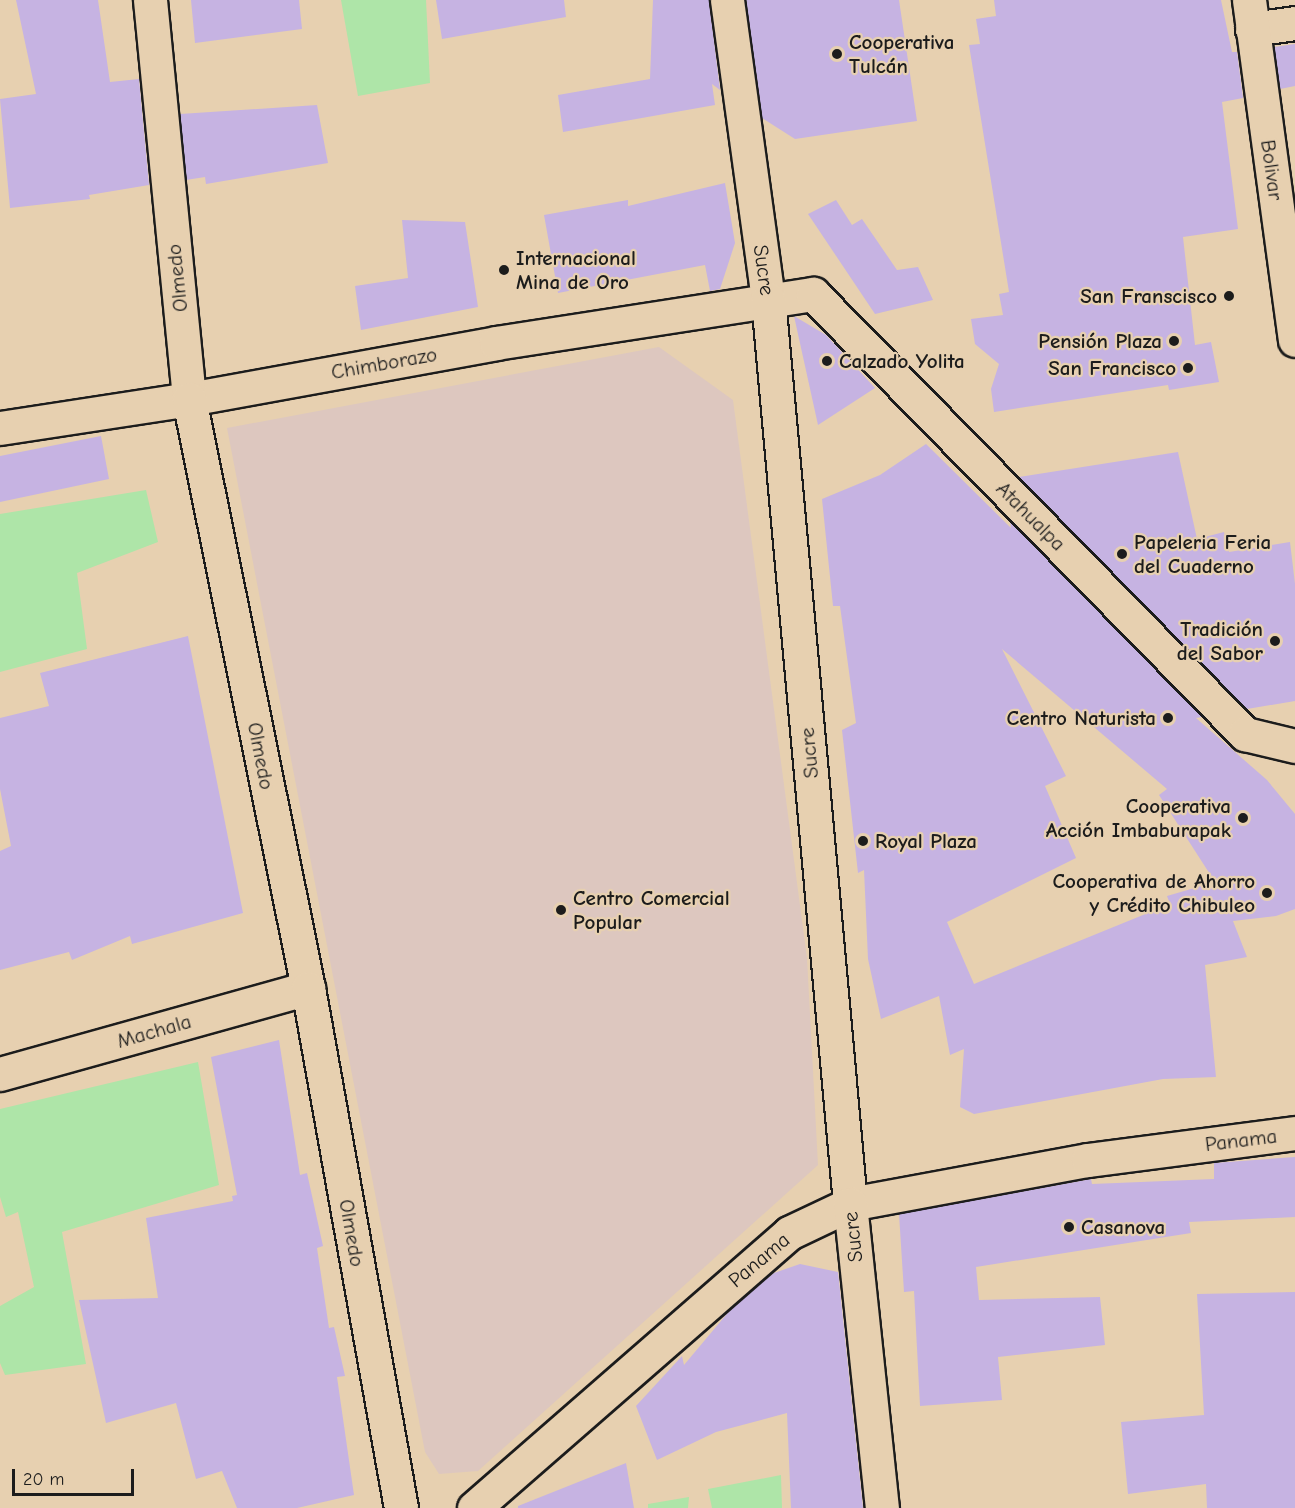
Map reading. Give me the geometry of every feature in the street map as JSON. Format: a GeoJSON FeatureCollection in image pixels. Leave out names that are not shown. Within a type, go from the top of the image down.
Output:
{"type":"FeatureCollection","features":[{"type":"Feature","properties":{"kind":"street","name":"Olmedo"},"geometry":{"type":"LineString","coordinates":[[150,0],[189,399],[308,988],[401,1508]]}},
{"type":"Feature","properties":{"kind":"street","name":"Sucre"},"geometry":{"type":"LineString","coordinates":[[727,0],[768,299],[850,1204],[882,1508]]}},
{"type":"Feature","properties":{"kind":"street"},"geometry":{"type":"LineString","coordinates":[[1251,14],[1295,23]]}},
{"type":"Feature","properties":{"kind":"street","name":"Bolivar"},"geometry":{"type":"LineString","coordinates":[[1251,14],[1295,340]]}},
{"type":"Feature","properties":{"kind":"street","name":"Atahualpa"},"geometry":{"type":"LineString","coordinates":[[768,299],[813,294],[1245,734],[1295,746]]}},
{"type":"Feature","properties":{"kind":"street","name":"Chimborazo"},"geometry":{"type":"LineString","coordinates":[[0,428],[189,399],[768,299]]}},
{"type":"Feature","properties":{"kind":"street","name":"Machala"},"geometry":{"type":"LineString","coordinates":[[0,1074],[308,988]]}},
{"type":"Feature","properties":{"kind":"street","name":"Panama"},"geometry":{"type":"LineString","coordinates":[[474,1508],[789,1233],[850,1204],[1088,1160],[1295,1133]]}},
{"type":"Feature","properties":{"kind":"shaded area","name":"Centro Comercial Popular"},"geometry":{"type":"Polygon","coordinates":[[[659,347],[733,400],[807,958],[818,1165],[478,1471],[439,1474],[425,1452],[227,428],[659,347]]]}},
{"type":"Feature","properties":{"kind":"green space"},"geometry":{"type":"Polygon","coordinates":[[[341,0],[426,0],[430,83],[358,96],[341,0]]]}},
{"type":"Feature","properties":{"kind":"green space"},"geometry":{"type":"Polygon","coordinates":[[[146,490],[158,542],[77,573],[87,649],[0,672],[0,514],[146,490]]]}},
{"type":"Feature","properties":{"kind":"green space"},"geometry":{"type":"Polygon","coordinates":[[[198,1062],[219,1185],[62,1232],[86,1364],[5,1375],[0,1363],[0,1306],[34,1287],[18,1212],[6,1217],[0,1197],[0,1109],[198,1062]]]}},
{"type":"Feature","properties":{"kind":"green space"},"geometry":{"type":"Polygon","coordinates":[[[781,1475],[782,1508],[712,1508],[708,1489],[781,1475]]]}},
{"type":"Feature","properties":{"kind":"green space"},"geometry":{"type":"Polygon","coordinates":[[[689,1497],[688,1508],[648,1508],[648,1504],[689,1497]]]}},
{"type":"Feature","properties":{"kind":"building"},"geometry":{"type":"Polygon","coordinates":[[[16,0],[98,0],[110,82],[139,79],[149,185],[89,195],[90,199],[10,208],[0,99],[36,94],[16,0]]]}},
{"type":"Feature","properties":{"kind":"building"},"geometry":{"type":"Polygon","coordinates":[[[191,0],[299,0],[302,29],[195,43],[191,0]]]}},
{"type":"Feature","properties":{"kind":"building"},"geometry":{"type":"Polygon","coordinates":[[[436,0],[564,0],[566,17],[442,39],[436,0]]]}},
{"type":"Feature","properties":{"kind":"building"},"geometry":{"type":"Polygon","coordinates":[[[653,0],[709,0],[720,90],[712,84],[715,105],[563,132],[558,95],[650,79],[653,0]]]}},
{"type":"Feature","properties":{"kind":"building","name":"Cooperativa Tulcán"},"geometry":{"type":"Polygon","coordinates":[[[746,0],[899,0],[917,121],[795,139],[762,118],[746,0]]]}},
{"type":"Feature","properties":{"kind":"building"},"geometry":{"type":"Polygon","coordinates":[[[994,0],[1221,0],[1232,52],[1237,52],[1243,98],[1222,102],[1238,229],[1183,237],[1195,345],[1211,342],[1219,382],[1169,390],[1168,385],[994,412],[991,389],[999,364],[975,344],[971,319],[1003,315],[999,294],[1009,292],[969,45],[980,44],[976,19],[996,16],[994,0]]]}},
{"type":"Feature","properties":{"kind":"building"},"geometry":{"type":"Polygon","coordinates":[[[1295,44],[1295,86],[1280,89],[1274,47],[1295,44]]]}},
{"type":"Feature","properties":{"kind":"building"},"geometry":{"type":"Polygon","coordinates":[[[317,105],[328,163],[206,184],[205,177],[186,180],[180,114],[317,105]]]}},
{"type":"Feature","properties":{"kind":"building"},"geometry":{"type":"Polygon","coordinates":[[[725,183],[735,243],[720,289],[710,291],[705,265],[558,293],[544,215],[628,200],[628,206],[725,183]]]}},
{"type":"Feature","properties":{"kind":"building"},"geometry":{"type":"Polygon","coordinates":[[[836,200],[852,225],[862,219],[897,270],[918,267],[933,300],[875,314],[808,214],[836,200]]]}},
{"type":"Feature","properties":{"kind":"building"},"geometry":{"type":"Polygon","coordinates":[[[402,220],[465,222],[478,307],[361,330],[355,286],[408,278],[402,220]]]}},
{"type":"Feature","properties":{"kind":"building","name":"Calzado Yolita"},"geometry":{"type":"Polygon","coordinates":[[[794,316],[826,335],[875,388],[818,425],[794,316]]]}},
{"type":"Feature","properties":{"kind":"building"},"geometry":{"type":"Polygon","coordinates":[[[101,436],[109,479],[0,502],[0,456],[101,436]]]}},
{"type":"Feature","properties":{"kind":"building"},"geometry":{"type":"Polygon","coordinates":[[[926,444],[1011,528],[1010,521],[1202,717],[1196,718],[1267,780],[1295,814],[1295,909],[1276,916],[1233,921],[1247,957],[1205,965],[1216,1077],[1163,1079],[974,1114],[960,1107],[964,1049],[950,1055],[939,996],[881,1019],[868,959],[864,870],[858,873],[842,730],[856,723],[840,606],[833,606],[822,499],[880,475],[926,444]],[[1002,649],[1066,776],[1045,786],[1076,858],[947,922],[974,984],[1170,904],[1167,896],[1215,882],[1159,795],[1167,789],[1002,649]]]}},
{"type":"Feature","properties":{"kind":"building"},"geometry":{"type":"Polygon","coordinates":[[[1178,452],[1197,539],[1224,532],[1229,552],[1290,542],[1295,584],[1295,701],[1247,709],[1019,477],[1178,452]]]}},
{"type":"Feature","properties":{"kind":"building"},"geometry":{"type":"Polygon","coordinates":[[[188,636],[243,913],[132,944],[130,936],[72,960],[69,952],[0,970],[0,851],[11,846],[0,789],[0,718],[49,706],[40,673],[188,636]]]}},
{"type":"Feature","properties":{"kind":"building"},"geometry":{"type":"Polygon","coordinates":[[[279,1040],[300,1175],[307,1173],[323,1246],[317,1248],[329,1328],[334,1327],[345,1376],[337,1377],[354,1495],[297,1508],[237,1508],[222,1471],[196,1479],[176,1403],[106,1423],[79,1300],[158,1298],[146,1218],[233,1201],[232,1196],[237,1195],[211,1057],[279,1040]]]}},
{"type":"Feature","properties":{"kind":"building"},"geometry":{"type":"Polygon","coordinates":[[[1295,1157],[1295,1217],[1189,1222],[1191,1233],[976,1267],[979,1300],[1100,1297],[1105,1345],[998,1357],[1002,1400],[920,1406],[914,1291],[904,1292],[899,1214],[1091,1179],[1092,1184],[1214,1179],[1214,1163],[1295,1157]]]}},
{"type":"Feature","properties":{"kind":"building"},"geometry":{"type":"Polygon","coordinates":[[[800,1264],[838,1272],[863,1508],[791,1508],[787,1413],[716,1432],[657,1460],[636,1406],[682,1356],[684,1365],[731,1309],[761,1283],[774,1273],[800,1264]]]}},
{"type":"Feature","properties":{"kind":"building"},"geometry":{"type":"Polygon","coordinates":[[[1295,1292],[1295,1508],[1207,1508],[1206,1484],[1128,1494],[1121,1422],[1204,1415],[1197,1294],[1295,1292]]]}},
{"type":"Feature","properties":{"kind":"building"},"geometry":{"type":"Polygon","coordinates":[[[626,1463],[634,1508],[518,1508],[518,1506],[626,1463]]]}},
{"type":"Feature","properties":{"kind":"place","name":"Cooperativa Tulcán"},"geometry":{"type":"Point","coordinates":[837,54]}},
{"type":"Feature","properties":{"kind":"place","name":"Internacional Mina de Oro"},"geometry":{"type":"Point","coordinates":[504,270]}},
{"type":"Feature","properties":{"kind":"place","name":"San Franscisco"},"geometry":{"type":"Point","coordinates":[1229,296]}},
{"type":"Feature","properties":{"kind":"place","name":"Pensión Plaza"},"geometry":{"type":"Point","coordinates":[1174,341]}},
{"type":"Feature","properties":{"kind":"place","name":"Calzado Yolita"},"geometry":{"type":"Point","coordinates":[827,361]}},
{"type":"Feature","properties":{"kind":"place","name":"San Francisco"},"geometry":{"type":"Point","coordinates":[1188,368]}},
{"type":"Feature","properties":{"kind":"place","name":"Papeleria Feria del Cuaderno"},"geometry":{"type":"Point","coordinates":[1122,554]}},
{"type":"Feature","properties":{"kind":"place","name":"Tradición del Sabor"},"geometry":{"type":"Point","coordinates":[1275,641]}},
{"type":"Feature","properties":{"kind":"place","name":"Centro Naturista"},"geometry":{"type":"Point","coordinates":[1168,718]}},
{"type":"Feature","properties":{"kind":"place","name":"Cooperativa Acción Imbaburapak"},"geometry":{"type":"Point","coordinates":[1243,818]}},
{"type":"Feature","properties":{"kind":"place","name":"Royal Plaza"},"geometry":{"type":"Point","coordinates":[863,841]}},
{"type":"Feature","properties":{"kind":"place","name":"Cooperativa de Ahorro y Crédito Chibuleo"},"geometry":{"type":"Point","coordinates":[1267,893]}},
{"type":"Feature","properties":{"kind":"place","name":"Centro Comercial Popular"},"geometry":{"type":"Point","coordinates":[561,910]}},
{"type":"Feature","properties":{"kind":"place","name":"Casanova"},"geometry":{"type":"Point","coordinates":[1069,1227]}}]}
